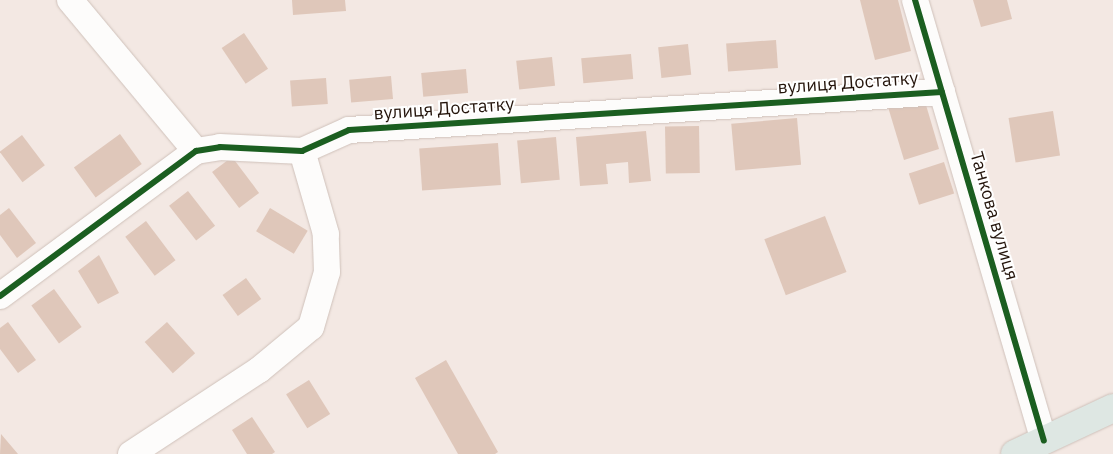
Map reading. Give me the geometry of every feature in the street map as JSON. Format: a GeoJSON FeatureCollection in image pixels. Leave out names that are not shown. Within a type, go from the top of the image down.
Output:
{"type":"FeatureCollection","features":[{"type":"Feature","properties":{"kind":"main road"},"geometry":{"type":"LineString","coordinates":[[1015,454],[1113,408]]}},
{"type":"Feature","properties":{"kind":"street"},"geometry":{"type":"LineString","coordinates":[[70,0],[196,151]]}},
{"type":"Feature","properties":{"kind":"street","name":"Танкова вулиця"},"geometry":{"type":"LineString","coordinates":[[915,0],[1044,440]]}},
{"type":"Feature","properties":{"kind":"street","name":"вулиця Достатку"},"geometry":{"type":"LineString","coordinates":[[0,296],[196,151],[220,147],[302,151],[348,130],[942,92]]}},
{"type":"Feature","properties":{"kind":"street"},"geometry":{"type":"LineString","coordinates":[[131,454],[259,370],[311,327],[327,272],[326,234],[302,151]]}},
{"type":"Feature","properties":{"kind":"building"},"geometry":{"type":"Polygon","coordinates":[[[292,0],[345,0],[346,11],[293,15],[292,0]]]}},
{"type":"Feature","properties":{"kind":"building"},"geometry":{"type":"Polygon","coordinates":[[[860,0],[898,0],[911,51],[875,60],[860,0]]]}},
{"type":"Feature","properties":{"kind":"building"},"geometry":{"type":"Polygon","coordinates":[[[973,0],[1007,0],[1012,19],[981,27],[973,0]]]}},
{"type":"Feature","properties":{"kind":"building"},"geometry":{"type":"Polygon","coordinates":[[[244,33],[268,69],[246,84],[222,48],[244,33]]]}},
{"type":"Feature","properties":{"kind":"building"},"geometry":{"type":"Polygon","coordinates":[[[776,40],[778,68],[728,71],[726,43],[776,40]]]}},
{"type":"Feature","properties":{"kind":"building"},"geometry":{"type":"Polygon","coordinates":[[[688,44],[691,75],[661,78],[658,47],[688,44]]]}},
{"type":"Feature","properties":{"kind":"building"},"geometry":{"type":"Polygon","coordinates":[[[631,54],[633,79],[583,83],[581,58],[631,54]]]}},
{"type":"Feature","properties":{"kind":"building"},"geometry":{"type":"Polygon","coordinates":[[[552,57],[555,86],[519,90],[516,61],[552,57]]]}},
{"type":"Feature","properties":{"kind":"building"},"geometry":{"type":"Polygon","coordinates":[[[466,69],[468,93],[423,97],[421,73],[466,69]]]}},
{"type":"Feature","properties":{"kind":"building"},"geometry":{"type":"Polygon","coordinates":[[[391,76],[393,99],[351,103],[349,80],[391,76]]]}},
{"type":"Feature","properties":{"kind":"building"},"geometry":{"type":"Polygon","coordinates":[[[326,78],[328,104],[292,106],[290,81],[326,78]]]}},
{"type":"Feature","properties":{"kind":"building"},"geometry":{"type":"Polygon","coordinates":[[[926,105],[939,149],[904,160],[888,107],[926,105]]]}},
{"type":"Feature","properties":{"kind":"building"},"geometry":{"type":"Polygon","coordinates":[[[1053,111],[1060,155],[1016,162],[1009,118],[1053,111]]]}},
{"type":"Feature","properties":{"kind":"building"},"geometry":{"type":"Polygon","coordinates":[[[797,118],[801,165],[735,171],[731,124],[797,118]]]}},
{"type":"Feature","properties":{"kind":"building"},"geometry":{"type":"Polygon","coordinates":[[[699,126],[700,173],[666,174],[665,127],[699,126]]]}},
{"type":"Feature","properties":{"kind":"building"},"geometry":{"type":"Polygon","coordinates":[[[646,131],[651,181],[629,183],[628,162],[606,164],[608,184],[580,186],[576,137],[646,131]]]}},
{"type":"Feature","properties":{"kind":"building"},"geometry":{"type":"Polygon","coordinates":[[[120,134],[142,164],[96,197],[74,168],[120,134]]]}},
{"type":"Feature","properties":{"kind":"building"},"geometry":{"type":"Polygon","coordinates":[[[22,135],[45,165],[23,182],[0,152],[22,135]]]}},
{"type":"Feature","properties":{"kind":"building"},"geometry":{"type":"Polygon","coordinates":[[[556,137],[560,180],[521,183],[517,140],[556,137]]]}},
{"type":"Feature","properties":{"kind":"building"},"geometry":{"type":"Polygon","coordinates":[[[498,143],[501,185],[422,190],[419,149],[498,143]]]}},
{"type":"Feature","properties":{"kind":"building"},"geometry":{"type":"Polygon","coordinates":[[[232,157],[259,193],[239,208],[212,172],[232,157]]]}},
{"type":"Feature","properties":{"kind":"building"},"geometry":{"type":"Polygon","coordinates":[[[944,162],[954,193],[919,205],[909,173],[944,162]]]}},
{"type":"Feature","properties":{"kind":"building"},"geometry":{"type":"Polygon","coordinates":[[[188,191],[215,226],[196,240],[169,206],[188,191]]]}},
{"type":"Feature","properties":{"kind":"building"},"geometry":{"type":"Polygon","coordinates":[[[9,208],[36,243],[17,258],[0,235],[0,215],[9,208]]]}},
{"type":"Feature","properties":{"kind":"building"},"geometry":{"type":"Polygon","coordinates":[[[270,208],[308,231],[294,254],[256,231],[270,208]]]}},
{"type":"Feature","properties":{"kind":"building"},"geometry":{"type":"Polygon","coordinates":[[[825,216],[847,272],[786,295],[764,239],[825,216]]]}},
{"type":"Feature","properties":{"kind":"building"},"geometry":{"type":"Polygon","coordinates":[[[146,221],[175,260],[155,276],[125,237],[146,221]]]}},
{"type":"Feature","properties":{"kind":"building"},"geometry":{"type":"Polygon","coordinates":[[[99,255],[119,293],[98,304],[78,271],[99,255]]]}},
{"type":"Feature","properties":{"kind":"building"},"geometry":{"type":"Polygon","coordinates":[[[246,278],[261,299],[238,316],[223,295],[246,278]]]}},
{"type":"Feature","properties":{"kind":"building"},"geometry":{"type":"Polygon","coordinates":[[[54,289],[82,327],[59,343],[31,305],[54,289]]]}},
{"type":"Feature","properties":{"kind":"building"},"geometry":{"type":"Polygon","coordinates":[[[8,322],[36,360],[18,373],[0,349],[0,328],[8,322]]]}},
{"type":"Feature","properties":{"kind":"building"},"geometry":{"type":"Polygon","coordinates":[[[167,322],[195,353],[173,373],[145,342],[167,322]]]}},
{"type":"Feature","properties":{"kind":"building"},"geometry":{"type":"Polygon","coordinates":[[[446,360],[498,452],[495,454],[458,454],[415,378],[446,360]]]}},
{"type":"Feature","properties":{"kind":"building"},"geometry":{"type":"Polygon","coordinates":[[[309,380],[330,414],[307,428],[286,394],[309,380]]]}},
{"type":"Feature","properties":{"kind":"building"},"geometry":{"type":"Polygon","coordinates":[[[252,417],[275,452],[272,454],[247,454],[232,430],[252,417]]]}},
{"type":"Feature","properties":{"kind":"building"},"geometry":{"type":"Polygon","coordinates":[[[1,434],[18,454],[0,454],[1,434]]]}},
{"type":"Feature","properties":{"kind":"cycle path"},"geometry":{"type":"LineString","coordinates":[[915,0],[1044,440]]}},
{"type":"Feature","properties":{"kind":"cycle path"},"geometry":{"type":"LineString","coordinates":[[0,296],[196,151],[220,147],[302,151],[349,130],[942,92]]}}]}
